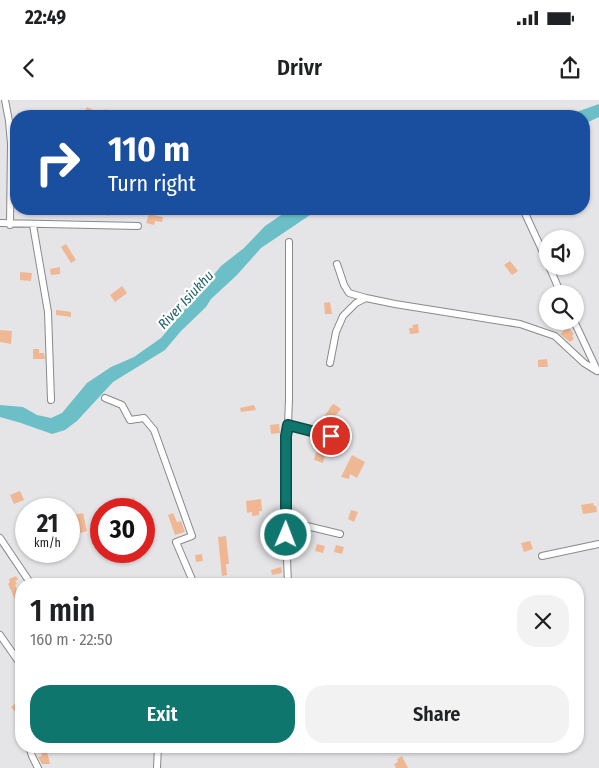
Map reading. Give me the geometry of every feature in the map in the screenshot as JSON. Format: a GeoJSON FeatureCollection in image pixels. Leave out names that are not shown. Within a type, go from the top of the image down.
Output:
{"type":"FeatureCollection","features":[{"type":"Feature","properties":{"kind":"street"},"geometry":{"type":"LineString","coordinates":[[5,100],[10,132]]}},
{"type":"Feature","properties":{"kind":"street"},"geometry":{"type":"LineString","coordinates":[[10,215],[10,225]]}},
{"type":"Feature","properties":{"kind":"street"},"geometry":{"type":"LineString","coordinates":[[526,215],[539,245]]}},
{"type":"Feature","properties":{"kind":"street"},"geometry":{"type":"LineString","coordinates":[[0,223],[10,225],[138,226]]}},
{"type":"Feature","properties":{"kind":"street"},"geometry":{"type":"LineString","coordinates":[[33,225],[48,312],[51,400]]}},
{"type":"Feature","properties":{"kind":"street"},"geometry":{"type":"LineString","coordinates":[[288,242],[289,399],[286,436],[288,578]]}},
{"type":"Feature","properties":{"kind":"street"},"geometry":{"type":"LineString","coordinates":[[337,264],[344,285],[349,293],[395,304],[520,324],[555,336],[584,363],[598,372]]}},
{"type":"Feature","properties":{"kind":"street"},"geometry":{"type":"LineString","coordinates":[[330,363],[336,332],[343,316],[356,303],[366,298]]}},
{"type":"Feature","properties":{"kind":"street"},"geometry":{"type":"LineString","coordinates":[[578,330],[598,372]]}},
{"type":"Feature","properties":{"kind":"street"},"geometry":{"type":"LineString","coordinates":[[104,398],[122,405],[130,420],[144,418],[154,430],[192,536],[176,542],[191,578]]}},
{"type":"Feature","properties":{"kind":"street"},"geometry":{"type":"LineString","coordinates":[[288,425],[331,436]]}},
{"type":"Feature","properties":{"kind":"street"},"geometry":{"type":"LineString","coordinates":[[286,521],[340,534]]}},
{"type":"Feature","properties":{"kind":"street"},"geometry":{"type":"LineString","coordinates":[[0,538],[27,578]]}},
{"type":"Feature","properties":{"kind":"street"},"geometry":{"type":"LineString","coordinates":[[542,556],[599,544]]}},
{"type":"Feature","properties":{"kind":"street"},"geometry":{"type":"LineString","coordinates":[[0,635],[15,656]]}},
{"type":"Feature","properties":{"kind":"street"},"geometry":{"type":"LineString","coordinates":[[31,753],[38,768]]}},
{"type":"Feature","properties":{"kind":"street"},"geometry":{"type":"LineString","coordinates":[[157,768],[158,753]]}},
{"type":"Feature","properties":{"kind":"water"},"geometry":{"type":"Polygon","coordinates":[[[599,104],[599,117],[590,121],[590,110],[582,110],[599,104]]]}},
{"type":"Feature","properties":{"kind":"water"},"geometry":{"type":"Polygon","coordinates":[[[281,215],[310,215],[261,248],[165,350],[113,382],[77,421],[65,430],[52,434],[0,417],[0,405],[23,407],[37,415],[51,418],[62,413],[87,383],[111,367],[134,357],[161,338],[221,266],[244,248],[265,226],[281,215]]]}},
{"type":"Feature","properties":{"kind":"building"},"geometry":{"type":"Polygon","coordinates":[[[149,215],[163,217],[162,222],[155,221],[154,225],[146,223],[149,215]]]}},
{"type":"Feature","properties":{"kind":"building"},"geometry":{"type":"Polygon","coordinates":[[[66,244],[76,260],[71,263],[61,247],[66,244]]]}},
{"type":"Feature","properties":{"kind":"building"},"geometry":{"type":"Polygon","coordinates":[[[510,261],[518,271],[512,275],[504,265],[510,261]]]}},
{"type":"Feature","properties":{"kind":"building"},"geometry":{"type":"Polygon","coordinates":[[[60,267],[60,274],[51,275],[50,269],[60,267]]]}},
{"type":"Feature","properties":{"kind":"building"},"geometry":{"type":"Polygon","coordinates":[[[20,272],[32,273],[31,281],[20,280],[20,272]]]}},
{"type":"Feature","properties":{"kind":"building"},"geometry":{"type":"Polygon","coordinates":[[[122,286],[127,293],[115,302],[110,295],[122,286]]]}},
{"type":"Feature","properties":{"kind":"building"},"geometry":{"type":"Polygon","coordinates":[[[330,302],[332,314],[325,314],[324,303],[330,302]]]}},
{"type":"Feature","properties":{"kind":"building"},"geometry":{"type":"Polygon","coordinates":[[[56,310],[71,312],[71,317],[56,315],[56,310]]]}},
{"type":"Feature","properties":{"kind":"building"},"geometry":{"type":"Polygon","coordinates":[[[418,324],[419,333],[410,334],[409,328],[413,328],[412,325],[418,324]]]}},
{"type":"Feature","properties":{"kind":"building"},"geometry":{"type":"Polygon","coordinates":[[[0,330],[12,331],[11,344],[0,342],[0,330]]]}},
{"type":"Feature","properties":{"kind":"building"},"geometry":{"type":"Polygon","coordinates":[[[565,330],[571,330],[574,334],[572,336],[574,339],[570,342],[560,334],[565,330]]]}},
{"type":"Feature","properties":{"kind":"building"},"geometry":{"type":"Polygon","coordinates":[[[33,349],[39,349],[39,353],[44,353],[45,359],[33,359],[33,349]]]}},
{"type":"Feature","properties":{"kind":"building"},"geometry":{"type":"Polygon","coordinates":[[[547,359],[548,367],[538,367],[538,360],[547,359]]]}},
{"type":"Feature","properties":{"kind":"building"},"geometry":{"type":"Polygon","coordinates":[[[334,404],[341,409],[330,422],[324,417],[334,404]]]}},
{"type":"Feature","properties":{"kind":"building"},"geometry":{"type":"Polygon","coordinates":[[[254,405],[256,410],[241,412],[240,408],[254,405]]]}},
{"type":"Feature","properties":{"kind":"building"},"geometry":{"type":"Polygon","coordinates":[[[342,423],[350,430],[347,436],[344,434],[339,444],[340,431],[337,429],[342,423]]]}},
{"type":"Feature","properties":{"kind":"building"},"geometry":{"type":"Polygon","coordinates":[[[279,424],[280,433],[271,434],[270,425],[279,424]]]}},
{"type":"Feature","properties":{"kind":"building"},"geometry":{"type":"Polygon","coordinates":[[[316,452],[325,455],[323,463],[314,460],[316,452]]]}},
{"type":"Feature","properties":{"kind":"building"},"geometry":{"type":"Polygon","coordinates":[[[352,455],[365,462],[357,478],[350,474],[349,479],[341,477],[352,455]]]}},
{"type":"Feature","properties":{"kind":"building"},"geometry":{"type":"Polygon","coordinates":[[[20,491],[23,498],[15,498],[14,504],[10,495],[20,491]]]}},
{"type":"Feature","properties":{"kind":"building"},"geometry":{"type":"Polygon","coordinates":[[[261,499],[262,511],[259,511],[259,515],[252,516],[252,512],[247,513],[246,501],[261,499]]]}},
{"type":"Feature","properties":{"kind":"building"},"geometry":{"type":"Polygon","coordinates":[[[593,503],[596,506],[597,512],[583,514],[581,505],[593,503]]]}},
{"type":"Feature","properties":{"kind":"building"},"geometry":{"type":"Polygon","coordinates":[[[351,510],[358,512],[354,522],[348,519],[351,510]]]}},
{"type":"Feature","properties":{"kind":"building"},"geometry":{"type":"Polygon","coordinates":[[[83,513],[87,531],[80,533],[80,514],[83,513]]]}},
{"type":"Feature","properties":{"kind":"building"},"geometry":{"type":"Polygon","coordinates":[[[173,513],[177,522],[181,521],[185,532],[175,535],[168,515],[173,513]]]}},
{"type":"Feature","properties":{"kind":"building"},"geometry":{"type":"Polygon","coordinates":[[[226,536],[229,564],[226,564],[227,575],[222,576],[218,537],[226,536]]]}},
{"type":"Feature","properties":{"kind":"building"},"geometry":{"type":"Polygon","coordinates":[[[530,541],[533,549],[524,552],[521,543],[530,541]]]}},
{"type":"Feature","properties":{"kind":"building"},"geometry":{"type":"Polygon","coordinates":[[[317,544],[325,546],[323,553],[315,551],[317,544]]]}},
{"type":"Feature","properties":{"kind":"building"},"geometry":{"type":"Polygon","coordinates":[[[336,545],[344,547],[342,554],[334,552],[336,545]]]}},
{"type":"Feature","properties":{"kind":"building"},"geometry":{"type":"Polygon","coordinates":[[[202,554],[203,561],[196,562],[195,555],[202,554]]]}},
{"type":"Feature","properties":{"kind":"building"},"geometry":{"type":"Polygon","coordinates":[[[281,567],[282,573],[272,575],[271,570],[281,567]]]}},
{"type":"Feature","properties":{"kind":"building"},"geometry":{"type":"Polygon","coordinates":[[[16,576],[17,578],[15,578],[15,600],[8,584],[10,582],[9,579],[16,576]]]}},
{"type":"Feature","properties":{"kind":"building"},"geometry":{"type":"Polygon","coordinates":[[[15,704],[15,712],[11,707],[15,704]]]}},
{"type":"Feature","properties":{"kind":"building"},"geometry":{"type":"Polygon","coordinates":[[[41,753],[47,753],[50,764],[42,764],[38,757],[42,756],[41,753]]]}},
{"type":"Feature","properties":{"kind":"building"},"geometry":{"type":"Polygon","coordinates":[[[402,756],[408,768],[396,768],[394,764],[402,756]]]}},
{"type":"Feature","properties":{"kind":"route"},"geometry":{"type":"LineString","coordinates":[[286,535],[286,436],[288,425],[331,436]]}},
{"type":"Feature","properties":{"kind":"water label","name":"River Isiukhu"},"geometry":{"type":"Point","coordinates":[186,300]}}]}
